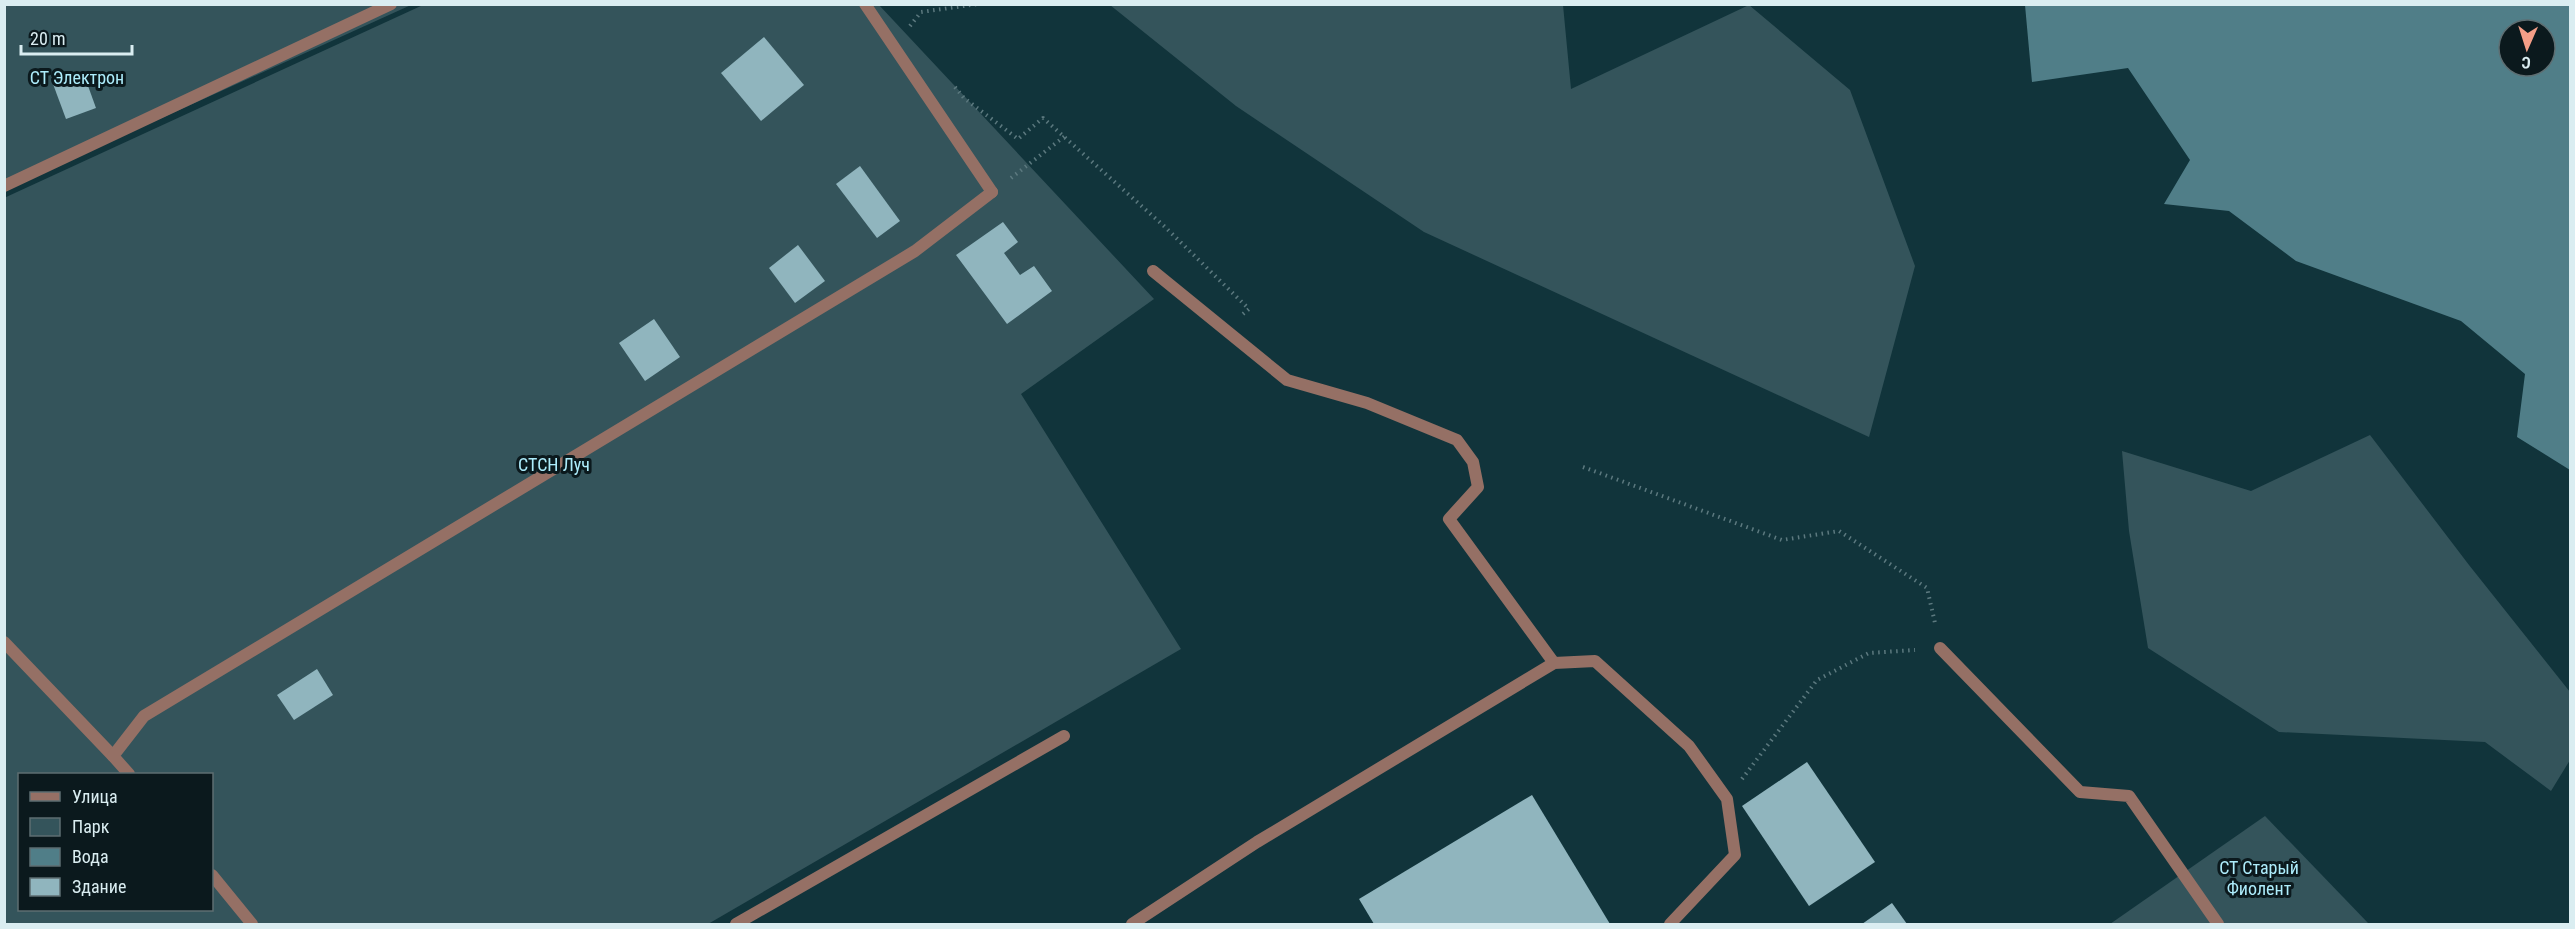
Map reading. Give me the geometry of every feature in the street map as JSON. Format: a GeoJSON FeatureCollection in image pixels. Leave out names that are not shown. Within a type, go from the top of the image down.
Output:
{"type":"FeatureCollection","features":[{"type":"Feature","properties":{"kind":"street"},"geometry":{"type":"LineString","coordinates":[[4,186],[391,4]]}},
{"type":"Feature","properties":{"kind":"street"},"geometry":{"type":"LineString","coordinates":[[113,756],[144,716],[915,251],[992,192],[865,4]]}},
{"type":"Feature","properties":{"kind":"street"},"geometry":{"type":"LineString","coordinates":[[1153,271],[1287,380],[1367,403],[1457,440],[1473,462],[1478,487],[1449,519],[1554,663]]}},
{"type":"Feature","properties":{"kind":"street"},"geometry":{"type":"LineString","coordinates":[[4,642],[128,773]]}},
{"type":"Feature","properties":{"kind":"street"},"geometry":{"type":"LineString","coordinates":[[1940,648],[2080,792],[2128,796],[2218,924]]}},
{"type":"Feature","properties":{"kind":"street"},"geometry":{"type":"LineString","coordinates":[[1132,924],[1257,842],[1554,663],[1595,661],[1689,746],[1727,799],[1735,855],[1670,924]]}},
{"type":"Feature","properties":{"kind":"street"},"geometry":{"type":"LineString","coordinates":[[736,924],[1064,736]]}},
{"type":"Feature","properties":{"kind":"street"},"geometry":{"type":"LineString","coordinates":[[213,876],[252,924]]}},
{"type":"Feature","properties":{"kind":"path"},"geometry":{"type":"LineString","coordinates":[[901,21],[907,29],[921,12],[978,4]]}},
{"type":"Feature","properties":{"kind":"path"},"geometry":{"type":"LineString","coordinates":[[950,81],[964,99],[1018,139],[1043,118],[1164,226],[1249,309]]}},
{"type":"Feature","properties":{"kind":"path"},"geometry":{"type":"LineString","coordinates":[[1022,171],[1065,136]]}},
{"type":"Feature","properties":{"kind":"path"},"geometry":{"type":"LineString","coordinates":[[1583,467],[1782,540],[1839,531],[1927,588],[1940,648],[1869,653],[1817,680],[1727,799]]}},
{"type":"Feature","properties":{"kind":"green space","name":"СТ Электрон"},"geometry":{"type":"Polygon","coordinates":[[[5,4],[411,5],[5,189],[5,4]]]}},
{"type":"Feature","properties":{"kind":"green space","name":"СТСН Луч"},"geometry":{"type":"Polygon","coordinates":[[[423,5],[879,5],[1154,299],[1021,394],[1181,649],[708,924],[5,924],[4,198],[423,5]]]}},
{"type":"Feature","properties":{"kind":"green space"},"geometry":{"type":"Polygon","coordinates":[[[1110,5],[1563,5],[1571,89],[1749,5],[1850,90],[1915,266],[1869,437],[1424,232],[1236,106],[1110,5]]]}},
{"type":"Feature","properties":{"kind":"green space"},"geometry":{"type":"Polygon","coordinates":[[[2370,435],[2570,692],[2570,760],[2551,791],[2485,742],[2279,732],[2148,648],[2129,531],[2122,451],[2251,491],[2370,435]]]}},
{"type":"Feature","properties":{"kind":"green space","name":"СТ Старый Фиолент"},"geometry":{"type":"Polygon","coordinates":[[[2265,816],[2369,924],[2110,924],[2265,816]]]}},
{"type":"Feature","properties":{"kind":"water"},"geometry":{"type":"Polygon","coordinates":[[[2025,5],[2570,5],[2570,470],[2517,437],[2525,374],[2461,321],[2296,261],[2229,211],[2164,204],[2190,160],[2128,68],[2032,82],[2025,5]]]}},
{"type":"Feature","properties":{"kind":"building"},"geometry":{"type":"Polygon","coordinates":[[[764,37],[804,85],[761,121],[721,73],[764,37]]]}},
{"type":"Feature","properties":{"kind":"building"},"geometry":{"type":"Polygon","coordinates":[[[83,72],[96,108],[66,119],[53,84],[83,72]]]}},
{"type":"Feature","properties":{"kind":"building"},"geometry":{"type":"Polygon","coordinates":[[[860,166],[900,221],[877,238],[836,184],[860,166]]]}},
{"type":"Feature","properties":{"kind":"building"},"geometry":{"type":"Polygon","coordinates":[[[1003,222],[1018,242],[1004,253],[1020,275],[1034,266],[1052,291],[1007,324],[956,255],[1003,222]]]}},
{"type":"Feature","properties":{"kind":"building"},"geometry":{"type":"Polygon","coordinates":[[[798,245],[825,281],[795,303],[769,268],[798,245]]]}},
{"type":"Feature","properties":{"kind":"building"},"geometry":{"type":"Polygon","coordinates":[[[654,319],[680,357],[645,381],[619,343],[654,319]]]}},
{"type":"Feature","properties":{"kind":"building"},"geometry":{"type":"Polygon","coordinates":[[[317,669],[333,695],[294,720],[277,695],[317,669]]]}},
{"type":"Feature","properties":{"kind":"building"},"geometry":{"type":"Polygon","coordinates":[[[1807,762],[1875,862],[1809,906],[1742,806],[1807,762]]]}},
{"type":"Feature","properties":{"kind":"building"},"geometry":{"type":"Polygon","coordinates":[[[1532,795],[1610,924],[1374,924],[1359,899],[1532,795]]]}},
{"type":"Feature","properties":{"kind":"building"},"geometry":{"type":"Polygon","coordinates":[[[1892,903],[1907,924],[1862,924],[1892,903]]]}}]}
